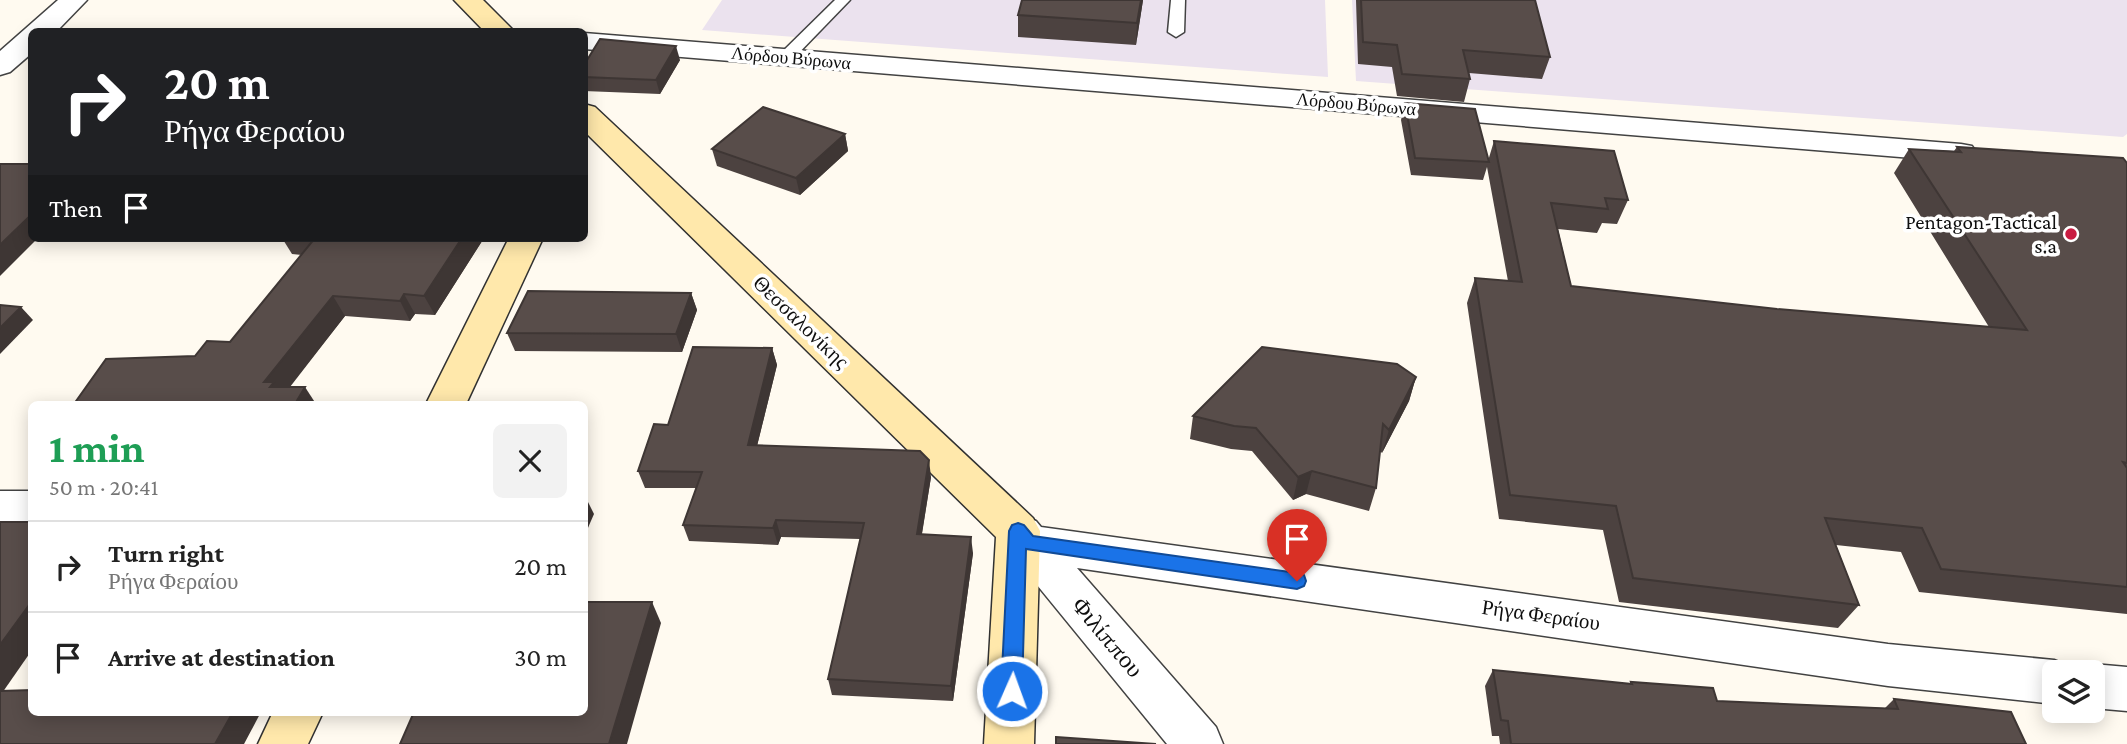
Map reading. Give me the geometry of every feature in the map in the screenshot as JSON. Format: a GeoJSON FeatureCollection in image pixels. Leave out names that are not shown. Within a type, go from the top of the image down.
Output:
{"type":"FeatureCollection","features":[{"type":"Feature","properties":{"kind":"main road"},"geometry":{"type":"LineString","coordinates":[[467,0],[496,28]]}},
{"type":"Feature","properties":{"kind":"main road","name":"Θεσσαλονίκης"},"geometry":{"type":"LineString","coordinates":[[588,117],[1023,537]]}},
{"type":"Feature","properties":{"kind":"main road"},"geometry":{"type":"LineString","coordinates":[[447,401],[524,242]]}},
{"type":"Feature","properties":{"kind":"main road"},"geometry":{"type":"LineString","coordinates":[[1009,744],[1023,537]]}},
{"type":"Feature","properties":{"kind":"main road"},"geometry":{"type":"LineString","coordinates":[[283,744],[296,716]]}},
{"type":"Feature","properties":{"kind":"street"},"geometry":{"type":"LineString","coordinates":[[43,28],[74,0]]}},
{"type":"Feature","properties":{"kind":"street","name":"Λόρδου Βύρωνα"},"geometry":{"type":"LineString","coordinates":[[588,41],[1992,156]]}},
{"type":"Feature","properties":{"kind":"street"},"geometry":{"type":"LineString","coordinates":[[0,66],[28,42]]}},
{"type":"Feature","properties":{"kind":"street"},"geometry":{"type":"LineString","coordinates":[[0,508],[28,508]]}},
{"type":"Feature","properties":{"kind":"street","name":"Ρήγα Φεραίου"},"geometry":{"type":"LineString","coordinates":[[1023,537],[1888,665],[2042,681]]}},
{"type":"Feature","properties":{"kind":"street","name":"Φιλίππου"},"geometry":{"type":"LineString","coordinates":[[1023,537],[1198,744]]}},
{"type":"Feature","properties":{"kind":"street"},"geometry":{"type":"LineString","coordinates":[[2105,687],[2127,689]]}},
{"type":"Feature","properties":{"kind":"lane"},"geometry":{"type":"LineString","coordinates":[[785,58],[843,0]]}},
{"type":"Feature","properties":{"kind":"lane"},"geometry":{"type":"LineString","coordinates":[[1175,32],[1178,0]]}},
{"type":"Feature","properties":{"kind":"shaded area"},"geometry":{"type":"Polygon","coordinates":[[[722,0],[1325,0],[1328,77],[702,30],[722,0]]]}},
{"type":"Feature","properties":{"kind":"shaded area"},"geometry":{"type":"Polygon","coordinates":[[[1352,0],[2127,0],[2127,134],[2123,137],[1356,81],[1352,0]]]}},
{"type":"Feature","properties":{"kind":"building"},"geometry":{"type":"Polygon","coordinates":[[[1022,0],[1141,0],[1137,23],[1018,15],[1022,0]]]}},
{"type":"Feature","properties":{"kind":"building"},"geometry":{"type":"Polygon","coordinates":[[[1361,0],[1535,0],[1550,57],[1463,50],[1470,79],[1402,74],[1397,45],[1363,42],[1361,0]]]}},
{"type":"Feature","properties":{"kind":"building"},"geometry":{"type":"Polygon","coordinates":[[[600,39],[676,46],[656,80],[588,77],[588,58],[600,39]]]}},
{"type":"Feature","properties":{"kind":"building"},"geometry":{"type":"Polygon","coordinates":[[[1405,103],[1475,109],[1489,162],[1415,158],[1405,103]]]}},
{"type":"Feature","properties":{"kind":"building"},"geometry":{"type":"Polygon","coordinates":[[[763,107],[845,134],[796,178],[712,149],[763,107]]]}},
{"type":"Feature","properties":{"kind":"building"},"geometry":{"type":"Polygon","coordinates":[[[1494,141],[1614,151],[1628,200],[1605,198],[1608,209],[1551,203],[1571,286],[1777,309],[2027,330],[1909,149],[1961,152],[1957,147],[2123,158],[2127,163],[2127,463],[2123,462],[2127,468],[2127,587],[1941,569],[1922,528],[1825,518],[1859,605],[1633,578],[1616,506],[1510,495],[1475,278],[1522,282],[1494,141]]]}},
{"type":"Feature","properties":{"kind":"building"},"geometry":{"type":"Polygon","coordinates":[[[0,164],[28,164],[28,218],[0,245],[0,164]]]}},
{"type":"Feature","properties":{"kind":"building"},"geometry":{"type":"Polygon","coordinates":[[[312,242],[459,242],[424,296],[404,294],[400,301],[333,296],[264,382],[274,382],[270,387],[305,387],[297,401],[76,401],[106,359],[195,356],[207,341],[230,342],[312,242]]]}},
{"type":"Feature","properties":{"kind":"building"},"geometry":{"type":"Polygon","coordinates":[[[528,291],[691,293],[676,334],[507,333],[528,291]]]}},
{"type":"Feature","properties":{"kind":"building"},"geometry":{"type":"Polygon","coordinates":[[[0,305],[21,307],[0,328],[0,305]]]}},
{"type":"Feature","properties":{"kind":"building"},"geometry":{"type":"Polygon","coordinates":[[[693,347],[772,348],[748,445],[920,451],[929,460],[917,534],[971,537],[951,686],[828,679],[864,523],[776,520],[773,528],[683,525],[702,472],[638,471],[654,424],[668,425],[693,347]]]}},
{"type":"Feature","properties":{"kind":"building"},"geometry":{"type":"Polygon","coordinates":[[[1262,347],[1397,364],[1416,377],[1389,430],[1383,424],[1376,488],[1312,471],[1298,477],[1256,428],[1234,426],[1193,416],[1262,347]]]}},
{"type":"Feature","properties":{"kind":"building"},"geometry":{"type":"Polygon","coordinates":[[[0,522],[28,522],[28,606],[0,645],[0,522]]]}},
{"type":"Feature","properties":{"kind":"building"},"geometry":{"type":"Polygon","coordinates":[[[588,602],[652,602],[609,744],[400,744],[412,716],[588,716],[588,602]]]}},
{"type":"Feature","properties":{"kind":"building"},"geometry":{"type":"Polygon","coordinates":[[[1493,670],[1632,684],[1631,682],[1713,688],[1717,701],[1898,709],[1894,699],[2011,712],[2026,744],[1511,744],[1508,721],[1501,720],[1493,670]]]}},
{"type":"Feature","properties":{"kind":"building"},"geometry":{"type":"Polygon","coordinates":[[[28,690],[28,716],[231,716],[215,744],[0,744],[0,691],[28,690]]]}},
{"type":"Feature","properties":{"kind":"building"},"geometry":{"type":"Polygon","coordinates":[[[1056,737],[1156,744],[1056,744],[1056,737]]]}},
{"type":"Feature","properties":{"kind":"place","name":"Pentagon-Tactical s.a"},"geometry":{"type":"Point","coordinates":[2071,234]}},
{"type":"Feature","properties":{"kind":"route"},"geometry":{"type":"LineString","coordinates":[[1012,691],[1018,531],[1028,542],[1297,581]]}}]}
